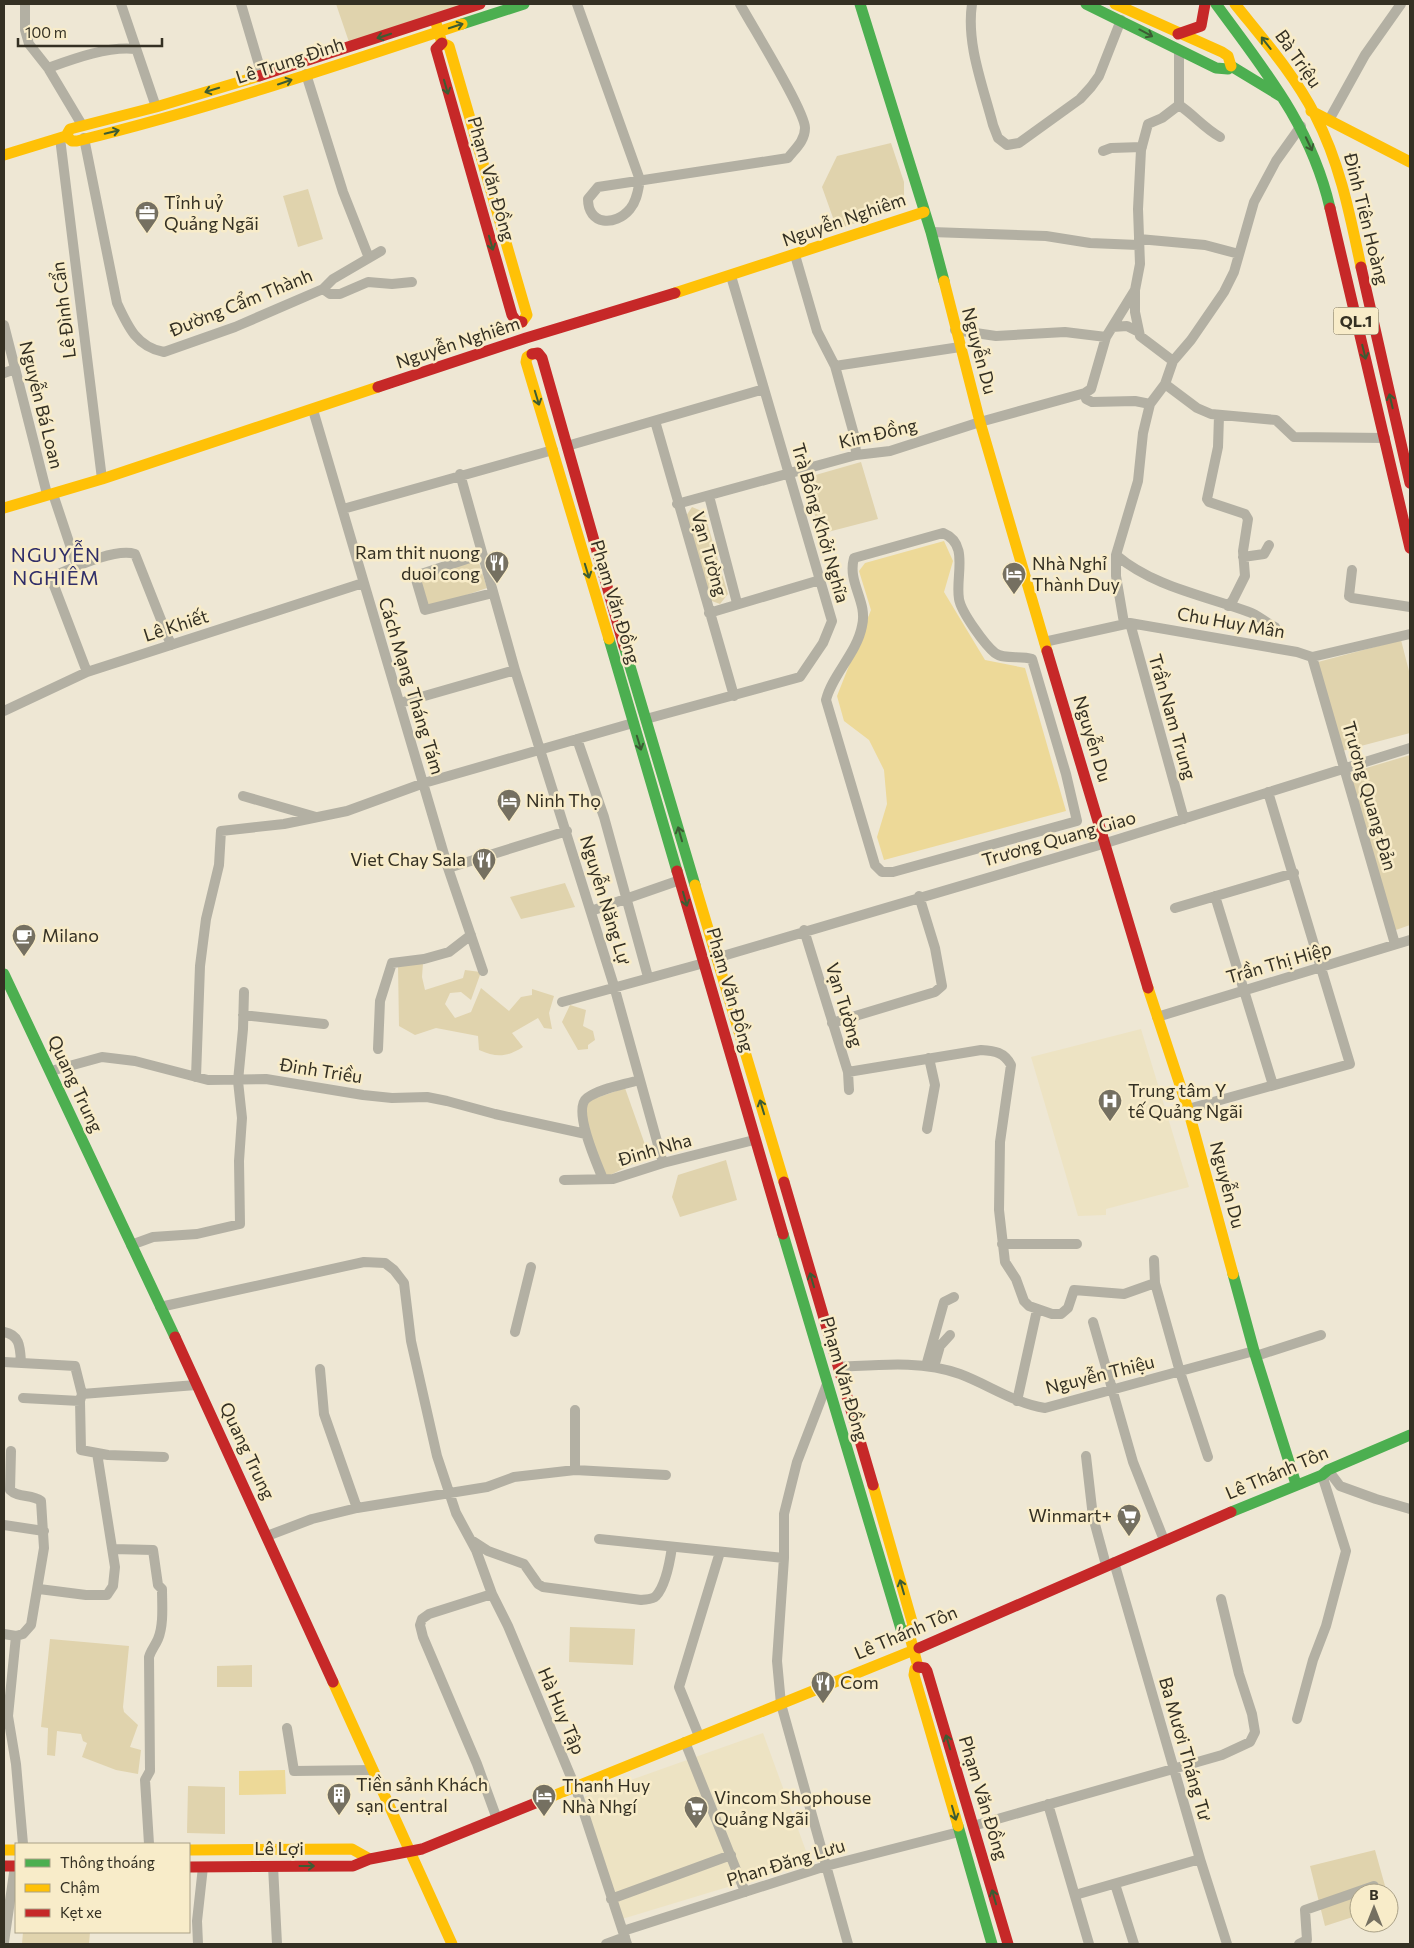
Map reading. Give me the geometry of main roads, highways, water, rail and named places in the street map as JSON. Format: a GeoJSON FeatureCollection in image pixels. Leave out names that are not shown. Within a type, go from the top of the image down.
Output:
{"type":"FeatureCollection","features":[{"type":"Feature","properties":{"kind":"main road","name":"Lê Trung Đình"},"geometry":{"type":"LineString","coordinates":[[4,155],[63,137],[70,129],[82,124],[156,107],[262,75],[480,4]]}},
{"type":"Feature","properties":{"kind":"main road","name":"Lê Trung Đình"},"geometry":{"type":"LineString","coordinates":[[63,137],[72,141],[147,124],[268,88],[306,74],[440,37],[524,4]]}},
{"type":"Feature","properties":{"kind":"main road","name":"Nguyễn Du"},"geometry":{"type":"LineString","coordinates":[[860,4],[931,232],[980,422],[1044,642],[1157,1017],[1188,1108],[1255,1353],[1296,1484]]}},
{"type":"Feature","properties":{"kind":"main road"},"geometry":{"type":"LineString","coordinates":[[1086,4],[1216,68],[1228,69],[1231,66]]}},
{"type":"Feature","properties":{"kind":"main road"},"geometry":{"type":"LineString","coordinates":[[1115,4],[1178,34],[1222,52],[1228,56],[1231,66],[1288,101],[1410,162]]}},
{"type":"Feature","properties":{"kind":"main road"},"geometry":{"type":"LineString","coordinates":[[1178,34],[1201,26],[1206,4]]}},
{"type":"Feature","properties":{"kind":"main road","name":"Bà Triệu"},"geometry":{"type":"LineString","coordinates":[[1216,4],[1288,101]]}},
{"type":"Feature","properties":{"kind":"main road","name":"Bà Triệu"},"geometry":{"type":"LineString","coordinates":[[1235,4],[1284,65],[1313,112]]}},
{"type":"Feature","properties":{"kind":"main road"},"geometry":{"type":"LineString","coordinates":[[435,19],[440,37]]}},
{"type":"Feature","properties":{"kind":"main road","name":"Phạm Văn Đồng"},"geometry":{"type":"LineString","coordinates":[[440,37],[448,46],[527,315],[522,322],[532,354]]}},
{"type":"Feature","properties":{"kind":"main road"},"geometry":{"type":"LineString","coordinates":[[262,75],[268,88]]}},
{"type":"Feature","properties":{"kind":"main road","name":"Đinh Tiên Hoàng"},"geometry":{"type":"LineString","coordinates":[[1288,101],[1317,160],[1326,189],[1410,548]]}},
{"type":"Feature","properties":{"kind":"main road"},"geometry":{"type":"LineString","coordinates":[[142,110],[147,124]]}},
{"type":"Feature","properties":{"kind":"main road","name":"Đinh Tiên Hoàng"},"geometry":{"type":"LineString","coordinates":[[1313,112],[1335,160],[1345,190],[1369,306],[1404,431],[1410,483]]}},
{"type":"Feature","properties":{"kind":"main road","name":"Nguyễn Nghiêm"},"geometry":{"type":"LineString","coordinates":[[4,508],[102,479],[526,338],[731,276],[924,212]]}},
{"type":"Feature","properties":{"kind":"main road","name":"Phạm Văn Đồng"},"geometry":{"type":"LineString","coordinates":[[538,353],[542,358],[592,540],[839,1367],[913,1625],[909,1633],[901,1629],[754,1140],[680,880],[526,362],[527,356],[532,354],[538,353]]}},
{"type":"Feature","properties":{"kind":"main road"},"geometry":{"type":"LineString","coordinates":[[553,450],[567,446]]}},
{"type":"Feature","properties":{"kind":"main road"},"geometry":{"type":"LineString","coordinates":[[580,545],[592,540]]}},
{"type":"Feature","properties":{"kind":"main road"},"geometry":{"type":"LineString","coordinates":[[633,723],[646,719]]}},
{"type":"Feature","properties":{"kind":"main road"},"geometry":{"type":"LineString","coordinates":[[704,962],[716,958]]}},
{"type":"Feature","properties":{"kind":"main road","name":"Quang Trung"},"geometry":{"type":"LineString","coordinates":[[4,974],[267,1536],[449,1944]]}},
{"type":"Feature","properties":{"kind":"main road"},"geometry":{"type":"LineString","coordinates":[[754,1140],[769,1133]]}},
{"type":"Feature","properties":{"kind":"main road"},"geometry":{"type":"LineString","coordinates":[[806,1313],[821,1309]]}},
{"type":"Feature","properties":{"kind":"main road","name":"Lê Thánh Tôn"},"geometry":{"type":"LineString","coordinates":[[410,1853],[576,1788],[914,1649],[1110,1563],[1410,1436]]}},
{"type":"Feature","properties":{"kind":"main road"},"geometry":{"type":"LineString","coordinates":[[858,1487],[872,1483]]}},
{"type":"Feature","properties":{"kind":"main road","name":"Phạm Văn Đồng"},"geometry":{"type":"LineString","coordinates":[[909,1633],[918,1667]]}},
{"type":"Feature","properties":{"kind":"main road","name":"Phạm Văn Đồng"},"geometry":{"type":"LineString","coordinates":[[918,1667],[925,1668],[927,1672],[1008,1944]]}},
{"type":"Feature","properties":{"kind":"main road","name":"Phạm Văn Đồng"},"geometry":{"type":"LineString","coordinates":[[918,1667],[915,1669],[914,1675],[992,1944]]}},
{"type":"Feature","properties":{"kind":"main road"},"geometry":{"type":"LineString","coordinates":[[960,1832],[973,1826]]}},
{"type":"Feature","properties":{"kind":"main road","name":"Lê Lợi"},"geometry":{"type":"LineString","coordinates":[[190,1850],[352,1849],[368,1858]]}},
{"type":"Feature","properties":{"kind":"main road"},"geometry":{"type":"LineString","coordinates":[[233,1850],[233,1867]]}},
{"type":"Feature","properties":{"kind":"main road","name":"Lê Lợi"},"geometry":{"type":"LineString","coordinates":[[190,1867],[353,1866],[368,1858],[410,1853]]}},
{"type":"Feature","properties":{"kind":"place","name":"Tỉnh uỷ Quảng Ngãi"},"geometry":{"type":"Point","coordinates":[147,234]}},
{"type":"Feature","properties":{"kind":"place","name":"Ram thit nuong duoi cong"},"geometry":{"type":"Point","coordinates":[497,584]}},
{"type":"Feature","properties":{"kind":"place","name":"Nhà Nghỉ Thành Duy"},"geometry":{"type":"Point","coordinates":[1014,595]}},
{"type":"Feature","properties":{"kind":"place","name":"Ninh Thọ"},"geometry":{"type":"Point","coordinates":[509,822]}},
{"type":"Feature","properties":{"kind":"place","name":"Viet Chay Sala"},"geometry":{"type":"Point","coordinates":[484,881]}},
{"type":"Feature","properties":{"kind":"place","name":"Milano"},"geometry":{"type":"Point","coordinates":[24,957]}},
{"type":"Feature","properties":{"kind":"place","name":"Trung tâm Y tế Quảng Ngãi"},"geometry":{"type":"Point","coordinates":[1110,1122]}},
{"type":"Feature","properties":{"kind":"place","name":"Winmart+"},"geometry":{"type":"Point","coordinates":[1129,1537]}},
{"type":"Feature","properties":{"kind":"place","name":"Com"},"geometry":{"type":"Point","coordinates":[823,1704]}},
{"type":"Feature","properties":{"kind":"place","name":"Tiền sảnh Khách sạn Central"},"geometry":{"type":"Point","coordinates":[339,1816]}},
{"type":"Feature","properties":{"kind":"place","name":"Thanh Huy Nhà Nhgí"},"geometry":{"type":"Point","coordinates":[544,1817]}},
{"type":"Feature","properties":{"kind":"place","name":"Vincom Shophouse Quảng Ngãi"},"geometry":{"type":"Point","coordinates":[696,1829]}},
{"type":"Feature","properties":{"kind":"district","name":"NGUYỄN NGHIÊM"},"geometry":{"type":"Point","coordinates":[56,566]}}]}
